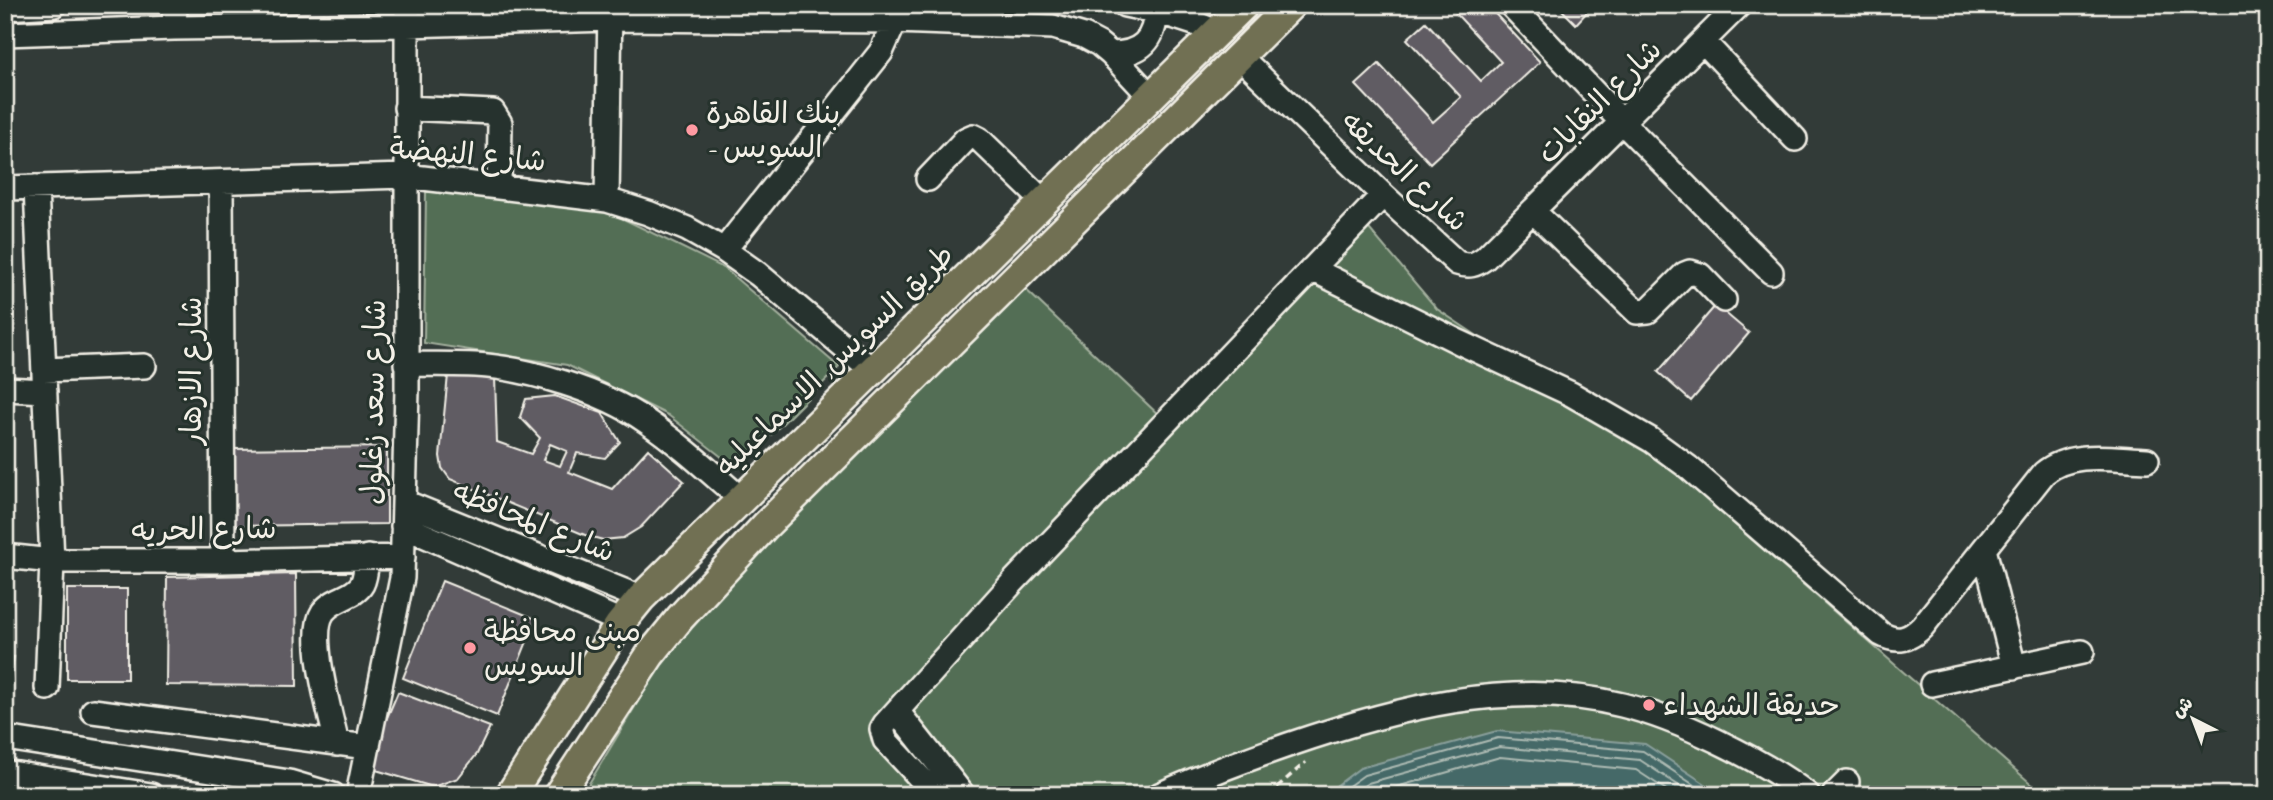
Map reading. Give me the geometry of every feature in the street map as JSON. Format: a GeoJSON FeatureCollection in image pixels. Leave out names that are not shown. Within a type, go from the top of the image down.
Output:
{"type":"FeatureCollection","features":[{"type":"Feature","properties":{"kind":"main road","name":"طريق السويس, الاسماعيليه"},"geometry":{"type":"LineString","coordinates":[[510,795],[612,623],[635,592],[741,499],[1244,5]]}},
{"type":"Feature","properties":{"kind":"main road"},"geometry":{"type":"LineString","coordinates":[[558,795],[650,655],[680,618],[766,525],[1291,5]]}},
{"type":"Feature","properties":{"kind":"main road"},"geometry":{"type":"LineString","coordinates":[[635,592],[650,599],[662,612],[680,618]]}},
{"type":"Feature","properties":{"kind":"main road"},"geometry":{"type":"LineString","coordinates":[[612,623],[622,633],[640,639],[647,646],[650,655]]}},
{"type":"Feature","properties":{"kind":"street"},"geometry":{"type":"LineString","coordinates":[[5,8],[54,5]]}},
{"type":"Feature","properties":{"kind":"street"},"geometry":{"type":"LineString","coordinates":[[1125,5],[1187,19],[1217,32]]}},
{"type":"Feature","properties":{"kind":"street"},"geometry":{"type":"LineString","coordinates":[[1511,5],[1770,272]]}},
{"type":"Feature","properties":{"kind":"street","name":"شارع النقابات"},"geometry":{"type":"LineString","coordinates":[[1533,211],[1739,5]]}},
{"type":"Feature","properties":{"kind":"street"},"geometry":{"type":"LineString","coordinates":[[1111,54],[1125,54],[1139,48],[1149,38],[1155,25],[1156,10]]}},
{"type":"Feature","properties":{"kind":"street"},"geometry":{"type":"LineString","coordinates":[[5,34],[174,17],[610,12],[896,13],[1053,27],[1084,36],[1111,54],[1151,97]]}},
{"type":"Feature","properties":{"kind":"street"},"geometry":{"type":"LineString","coordinates":[[607,200],[610,12]]}},
{"type":"Feature","properties":{"kind":"street"},"geometry":{"type":"LineString","coordinates":[[724,250],[881,52],[896,13]]}},
{"type":"Feature","properties":{"kind":"street","name":"شارع سعد زغلول"},"geometry":{"type":"LineString","coordinates":[[358,795],[402,578],[407,15]]}},
{"type":"Feature","properties":{"kind":"street"},"geometry":{"type":"LineString","coordinates":[[1703,41],[1795,139]]}},
{"type":"Feature","properties":{"kind":"street","name":"شارع الحديقه"},"geometry":{"type":"LineString","coordinates":[[1239,56],[1457,263],[1466,267],[1485,258],[1533,211]]}},
{"type":"Feature","properties":{"kind":"street"},"geometry":{"type":"LineString","coordinates":[[406,108],[493,112],[500,122],[499,187]]}},
{"type":"Feature","properties":{"kind":"street"},"geometry":{"type":"LineString","coordinates":[[928,178],[973,136],[1044,202]]}},
{"type":"Feature","properties":{"kind":"street","name":"شارع النهضة"},"geometry":{"type":"LineString","coordinates":[[5,188],[406,176],[607,200],[687,229],[724,250],[758,274],[872,370]]}},
{"type":"Feature","properties":{"kind":"street","name":"شارع الازهار"},"geometry":{"type":"LineString","coordinates":[[221,181],[223,561]]}},
{"type":"Feature","properties":{"kind":"street"},"geometry":{"type":"LineString","coordinates":[[36,187],[52,561],[47,688]]}},
{"type":"Feature","properties":{"kind":"street"},"geometry":{"type":"LineString","coordinates":[[963,795],[934,782],[885,740],[882,735],[886,724],[1013,582],[1383,195]]}},
{"type":"Feature","properties":{"kind":"street"},"geometry":{"type":"LineString","coordinates":[[1533,211],[1637,312],[1648,311],[1690,272],[1700,275],[1724,300]]}},
{"type":"Feature","properties":{"kind":"street"},"geometry":{"type":"LineString","coordinates":[[1312,269],[1571,394],[1651,440],[1688,467],[1881,634],[1891,639],[1903,640],[1914,635],[2044,473],[2053,466],[2073,458],[2147,460]]}},
{"type":"Feature","properties":{"kind":"street"},"geometry":{"type":"LineString","coordinates":[[406,364],[478,365],[564,382],[605,398],[644,419],[679,445],[741,499]]}},
{"type":"Feature","properties":{"kind":"street"},"geometry":{"type":"LineString","coordinates":[[5,389],[144,366]]}},
{"type":"Feature","properties":{"kind":"street","name":"شارع المحافظه"},"geometry":{"type":"LineString","coordinates":[[404,502],[635,592]]}},
{"type":"Feature","properties":{"kind":"street"},"geometry":{"type":"LineString","coordinates":[[403,526],[612,623]]}},
{"type":"Feature","properties":{"kind":"street"},"geometry":{"type":"LineString","coordinates":[[1984,549],[2014,667]]}},
{"type":"Feature","properties":{"kind":"street","name":"شارع الحريه"},"geometry":{"type":"LineString","coordinates":[[5,556],[52,561],[403,557]]}},
{"type":"Feature","properties":{"kind":"street"},"geometry":{"type":"LineString","coordinates":[[337,744],[321,679],[318,626],[325,609],[354,593],[361,586],[367,557]]}},
{"type":"Feature","properties":{"kind":"street"},"geometry":{"type":"LineString","coordinates":[[1932,684],[2082,652]]}},
{"type":"Feature","properties":{"kind":"street"},"geometry":{"type":"LineString","coordinates":[[1159,795],[1247,759],[1400,710],[1508,695],[1563,696],[1621,704],[1675,721],[1765,765],[1808,795]]}},
{"type":"Feature","properties":{"kind":"street"},"geometry":{"type":"LineString","coordinates":[[93,711],[367,747]]}},
{"type":"Feature","properties":{"kind":"street"},"geometry":{"type":"LineString","coordinates":[[5,738],[289,782],[323,793]]}},
{"type":"Feature","properties":{"kind":"street"},"geometry":{"type":"LineString","coordinates":[[30,776],[36,743]]}},
{"type":"Feature","properties":{"kind":"street"},"geometry":{"type":"LineString","coordinates":[[5,772],[151,795]]}},
{"type":"Feature","properties":{"kind":"green space"},"geometry":{"type":"Polygon","coordinates":[[[426,192],[479,192],[601,208],[724,268],[839,367],[737,469],[668,415],[567,365],[424,343],[426,192]]]}},
{"type":"Feature","properties":{"kind":"green space"},"geometry":{"type":"Polygon","coordinates":[[[1354,211],[1437,309],[1653,453],[2044,795],[582,795],[687,620],[1022,286],[1161,417],[1354,211]]]}},
{"type":"Feature","properties":{"kind":"water"},"geometry":{"type":"Polygon","coordinates":[[[1497,731],[1645,744],[1722,795],[1324,795],[1360,768],[1497,731]]]}},
{"type":"Feature","properties":{"kind":"building"},"geometry":{"type":"Polygon","coordinates":[[[1448,5],[1487,5],[1540,62],[1430,163],[1356,85],[1379,64],[1433,122],[1461,97],[1407,39],[1426,22],[1481,81],[1501,62],[1448,5]]]}},
{"type":"Feature","properties":{"kind":"building"},"geometry":{"type":"Polygon","coordinates":[[[1557,5],[1587,5],[1587,12],[1576,24],[1557,5]]]}},
{"type":"Feature","properties":{"kind":"building"},"geometry":{"type":"Polygon","coordinates":[[[1716,305],[1749,333],[1691,401],[1658,372],[1716,305]]]}},
{"type":"Feature","properties":{"kind":"building"},"geometry":{"type":"Polygon","coordinates":[[[448,375],[495,377],[497,442],[531,454],[540,438],[520,417],[526,399],[555,396],[602,413],[620,442],[605,458],[577,453],[569,472],[612,489],[648,449],[684,481],[641,527],[623,538],[603,540],[450,479],[442,468],[440,456],[448,375]],[[550,444],[543,460],[560,466],[567,451],[550,444]]]}},
{"type":"Feature","properties":{"kind":"building"},"geometry":{"type":"Polygon","coordinates":[[[387,447],[387,524],[235,526],[234,449],[387,447]]]}},
{"type":"Feature","properties":{"kind":"building"},"geometry":{"type":"Polygon","coordinates":[[[296,574],[297,686],[166,685],[167,577],[296,574]]]}},
{"type":"Feature","properties":{"kind":"building","name":"مبنى محافظة السويس"},"geometry":{"type":"Polygon","coordinates":[[[442,581],[536,619],[497,716],[403,678],[442,581]]]}},
{"type":"Feature","properties":{"kind":"building"},"geometry":{"type":"Polygon","coordinates":[[[67,589],[127,589],[127,679],[67,679],[67,589]]]}},
{"type":"Feature","properties":{"kind":"building"},"geometry":{"type":"Polygon","coordinates":[[[5,656],[14,657],[6,701],[5,701],[5,656]]]}},
{"type":"Feature","properties":{"kind":"building"},"geometry":{"type":"Polygon","coordinates":[[[398,692],[490,727],[477,754],[458,778],[433,787],[366,767],[398,692]]]}},
{"type":"Feature","properties":{"kind":"place","name":"بنك القاهرة - السويس"},"geometry":{"type":"Point","coordinates":[692,130]}},
{"type":"Feature","properties":{"kind":"place","name":"مبنى محافظة السويس"},"geometry":{"type":"Point","coordinates":[470,648]}},
{"type":"Feature","properties":{"kind":"place","name":"حديقة الشهداء"},"geometry":{"type":"Point","coordinates":[1649,705]}}]}
